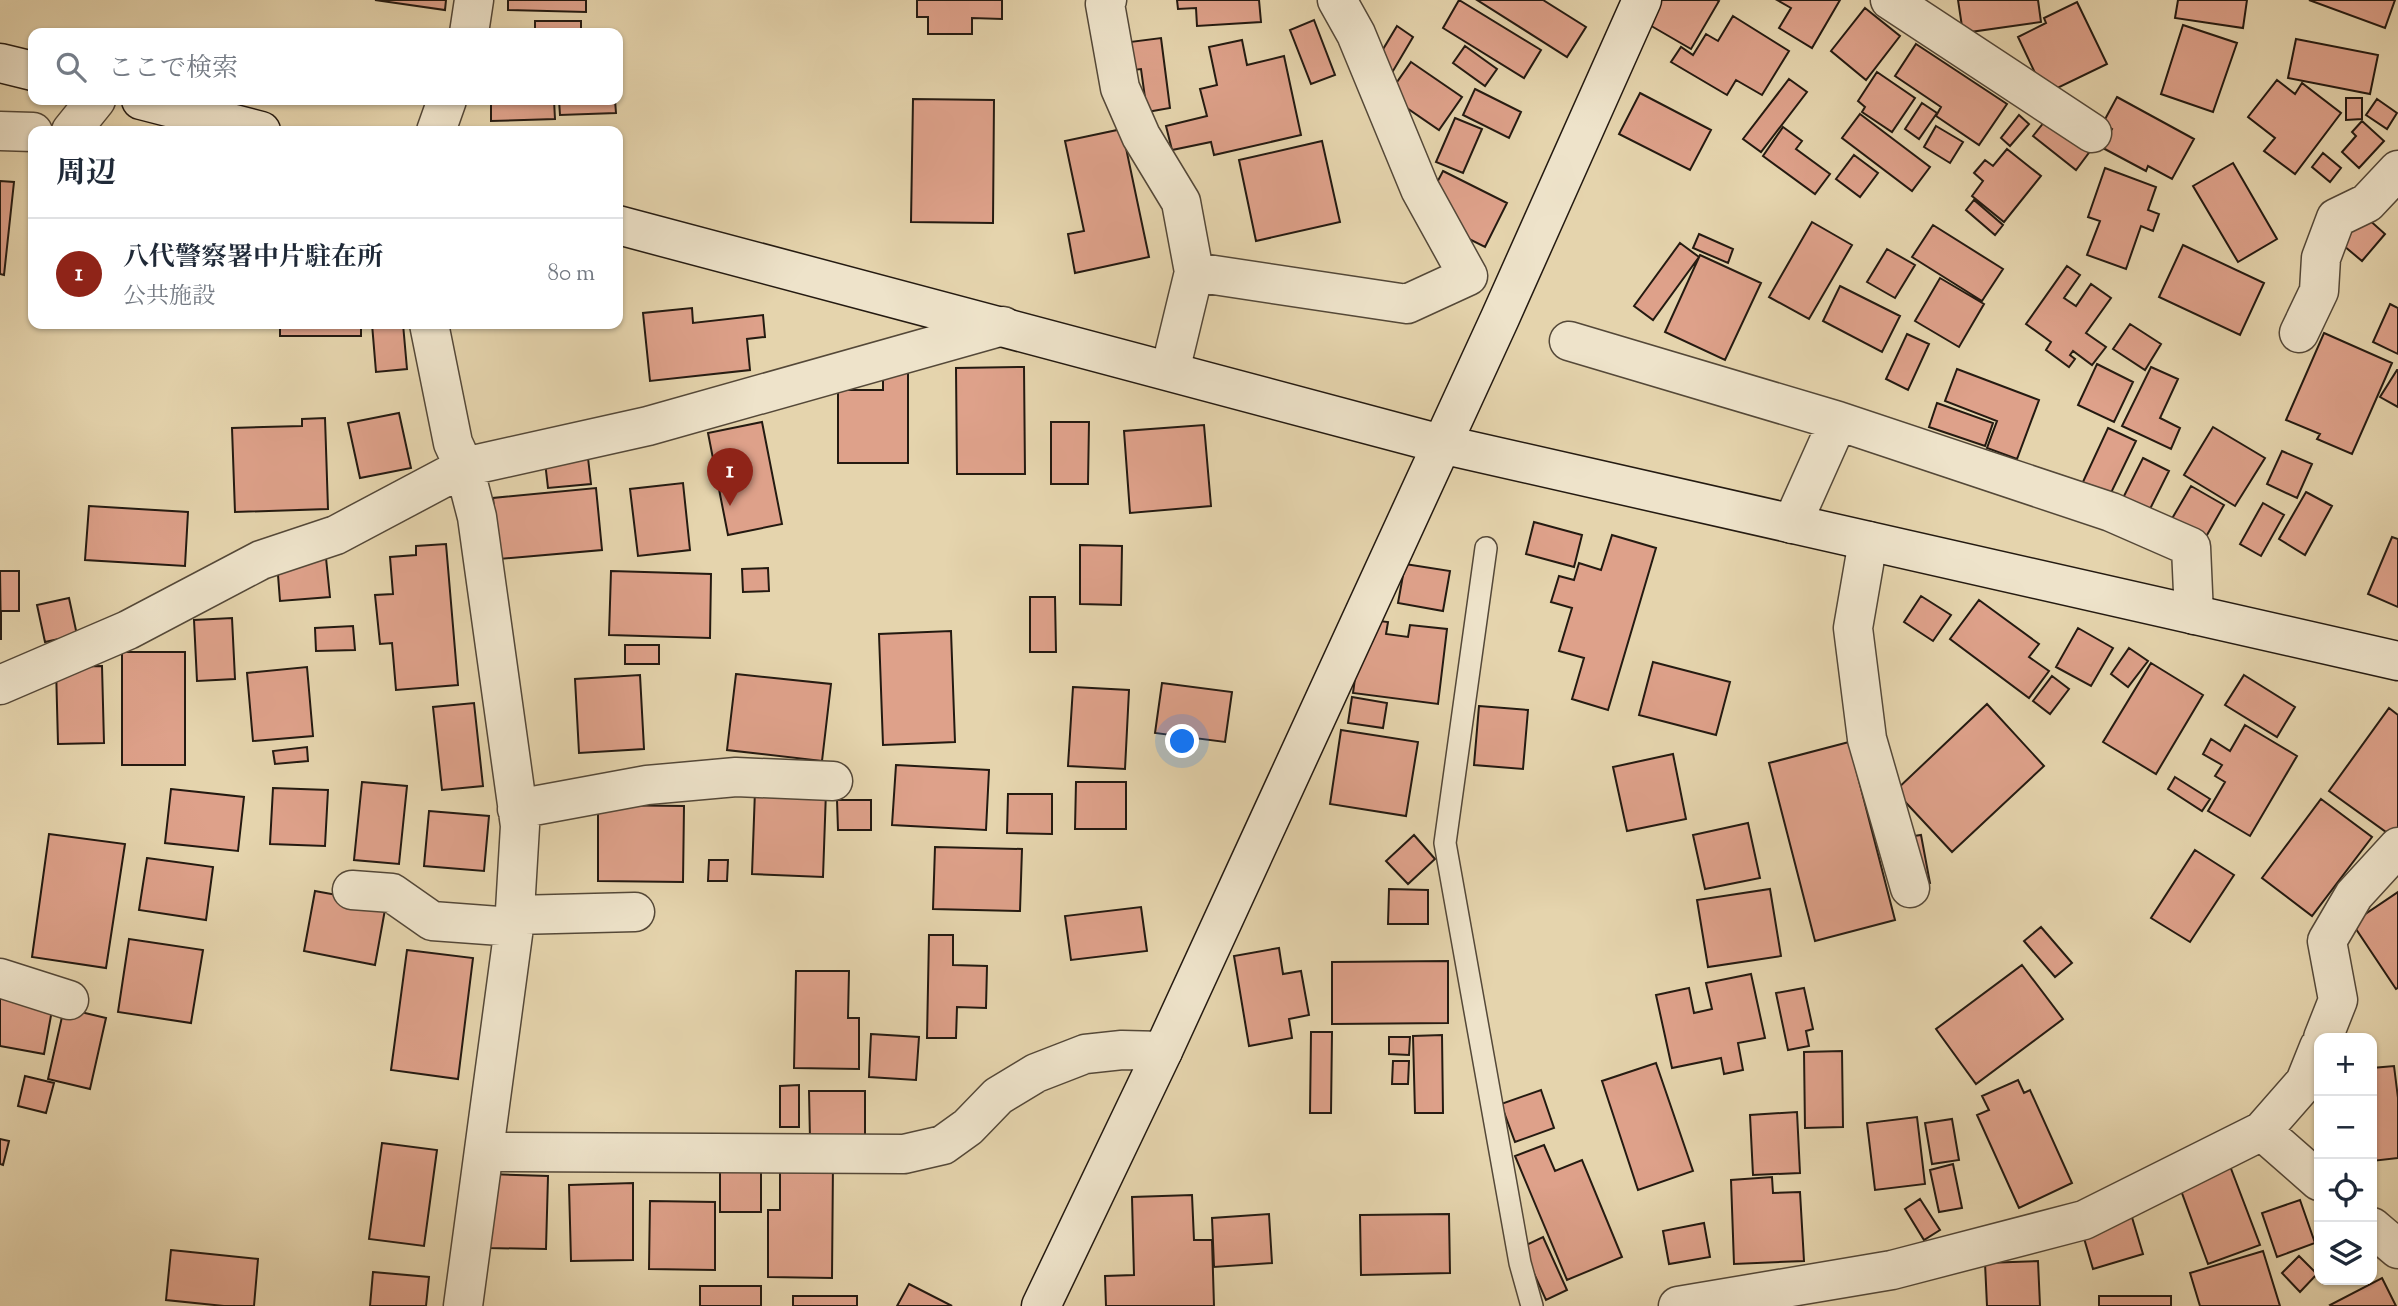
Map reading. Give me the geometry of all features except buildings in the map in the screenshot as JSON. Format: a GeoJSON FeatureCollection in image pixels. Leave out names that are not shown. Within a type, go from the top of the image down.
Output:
{"type":"FeatureCollection","features":[{"type":"Feature","properties":{"kind":"street"},"geometry":{"type":"LineString","coordinates":[[470,28],[474,0]]}},
{"type":"Feature","properties":{"kind":"street"},"geometry":{"type":"LineString","coordinates":[[1107,0],[1105,4],[1120,88],[1141,136],[1181,202],[1194,272],[1170,371]]}},
{"type":"Feature","properties":{"kind":"street"},"geometry":{"type":"LineString","coordinates":[[1194,272],[1407,304],[1468,276],[1420,189],[1356,34],[1337,0]]}},
{"type":"Feature","properties":{"kind":"street"},"geometry":{"type":"LineString","coordinates":[[1041,1306],[1163,1051],[1642,0]]}},
{"type":"Feature","properties":{"kind":"street"},"geometry":{"type":"LineString","coordinates":[[1890,0],[2092,133]]}},
{"type":"Feature","properties":{"kind":"street"},"geometry":{"type":"LineString","coordinates":[[0,63],[28,70]]}},
{"type":"Feature","properties":{"kind":"street"},"geometry":{"type":"LineString","coordinates":[[75,126],[92,105]]}},
{"type":"Feature","properties":{"kind":"street"},"geometry":{"type":"LineString","coordinates":[[160,105],[242,126]]}},
{"type":"Feature","properties":{"kind":"street"},"geometry":{"type":"LineString","coordinates":[[438,126],[445,105]]}},
{"type":"Feature","properties":{"kind":"street"},"geometry":{"type":"LineString","coordinates":[[0,131],[28,132]]}},
{"type":"Feature","properties":{"kind":"street"},"geometry":{"type":"LineString","coordinates":[[2299,333],[2319,291],[2321,258],[2336,218],[2367,204],[2398,170]]}},
{"type":"Feature","properties":{"kind":"street"},"geometry":{"type":"LineString","coordinates":[[623,226],[1441,444],[2398,661]]}},
{"type":"Feature","properties":{"kind":"street"},"geometry":{"type":"LineString","coordinates":[[0,685],[128,630],[261,560],[336,535],[464,467],[648,426],[1003,326]]}},
{"type":"Feature","properties":{"kind":"street"},"geometry":{"type":"LineString","coordinates":[[430,329],[453,443],[464,467],[477,517],[520,826],[515,921],[463,1306]]}},
{"type":"Feature","properties":{"kind":"street"},"geometry":{"type":"LineString","coordinates":[[1569,341],[1838,421],[2111,512],[2191,547],[2194,615]]}},
{"type":"Feature","properties":{"kind":"street"},"geometry":{"type":"LineString","coordinates":[[1792,524],[1838,421]]}},
{"type":"Feature","properties":{"kind":"street"},"geometry":{"type":"LineString","coordinates":[[1868,541],[1853,628],[1867,739],[1910,888]]}},
{"type":"Feature","properties":{"kind":"street"},"geometry":{"type":"LineString","coordinates":[[517,809],[647,785],[736,777],[833,781]]}},
{"type":"Feature","properties":{"kind":"street"},"geometry":{"type":"LineString","coordinates":[[2325,1033],[2338,1000],[2327,941],[2354,895],[2398,847]]}},
{"type":"Feature","properties":{"kind":"street"},"geometry":{"type":"LineString","coordinates":[[352,890],[392,893],[432,921],[515,921],[635,912]]}},
{"type":"Feature","properties":{"kind":"street"},"geometry":{"type":"LineString","coordinates":[[0,978],[69,1000]]}},
{"type":"Feature","properties":{"kind":"street"},"geometry":{"type":"LineString","coordinates":[[484,1152],[904,1154],[943,1145],[968,1127],[998,1096],[1048,1068],[1085,1054],[1122,1050],[1163,1051]]}},
{"type":"Feature","properties":{"kind":"street"},"geometry":{"type":"LineString","coordinates":[[1678,1306],[1840,1292],[1892,1270],[2084,1220],[2262,1131],[2305,1082],[2314,1060]]}},
{"type":"Feature","properties":{"kind":"street"},"geometry":{"type":"LineString","coordinates":[[2262,1131],[2314,1177]]}},
{"type":"Feature","properties":{"kind":"street"},"geometry":{"type":"LineString","coordinates":[[2377,1231],[2398,1249]]}},
{"type":"Feature","properties":{"kind":"lane"},"geometry":{"type":"LineString","coordinates":[[1486,548],[1445,843],[1520,1263],[1532,1306]]}},
{"type":"Feature","properties":{"kind":"place","name":"八代警察署中片駐在所"},"geometry":{"type":"Point","coordinates":[730,506]}}]}
